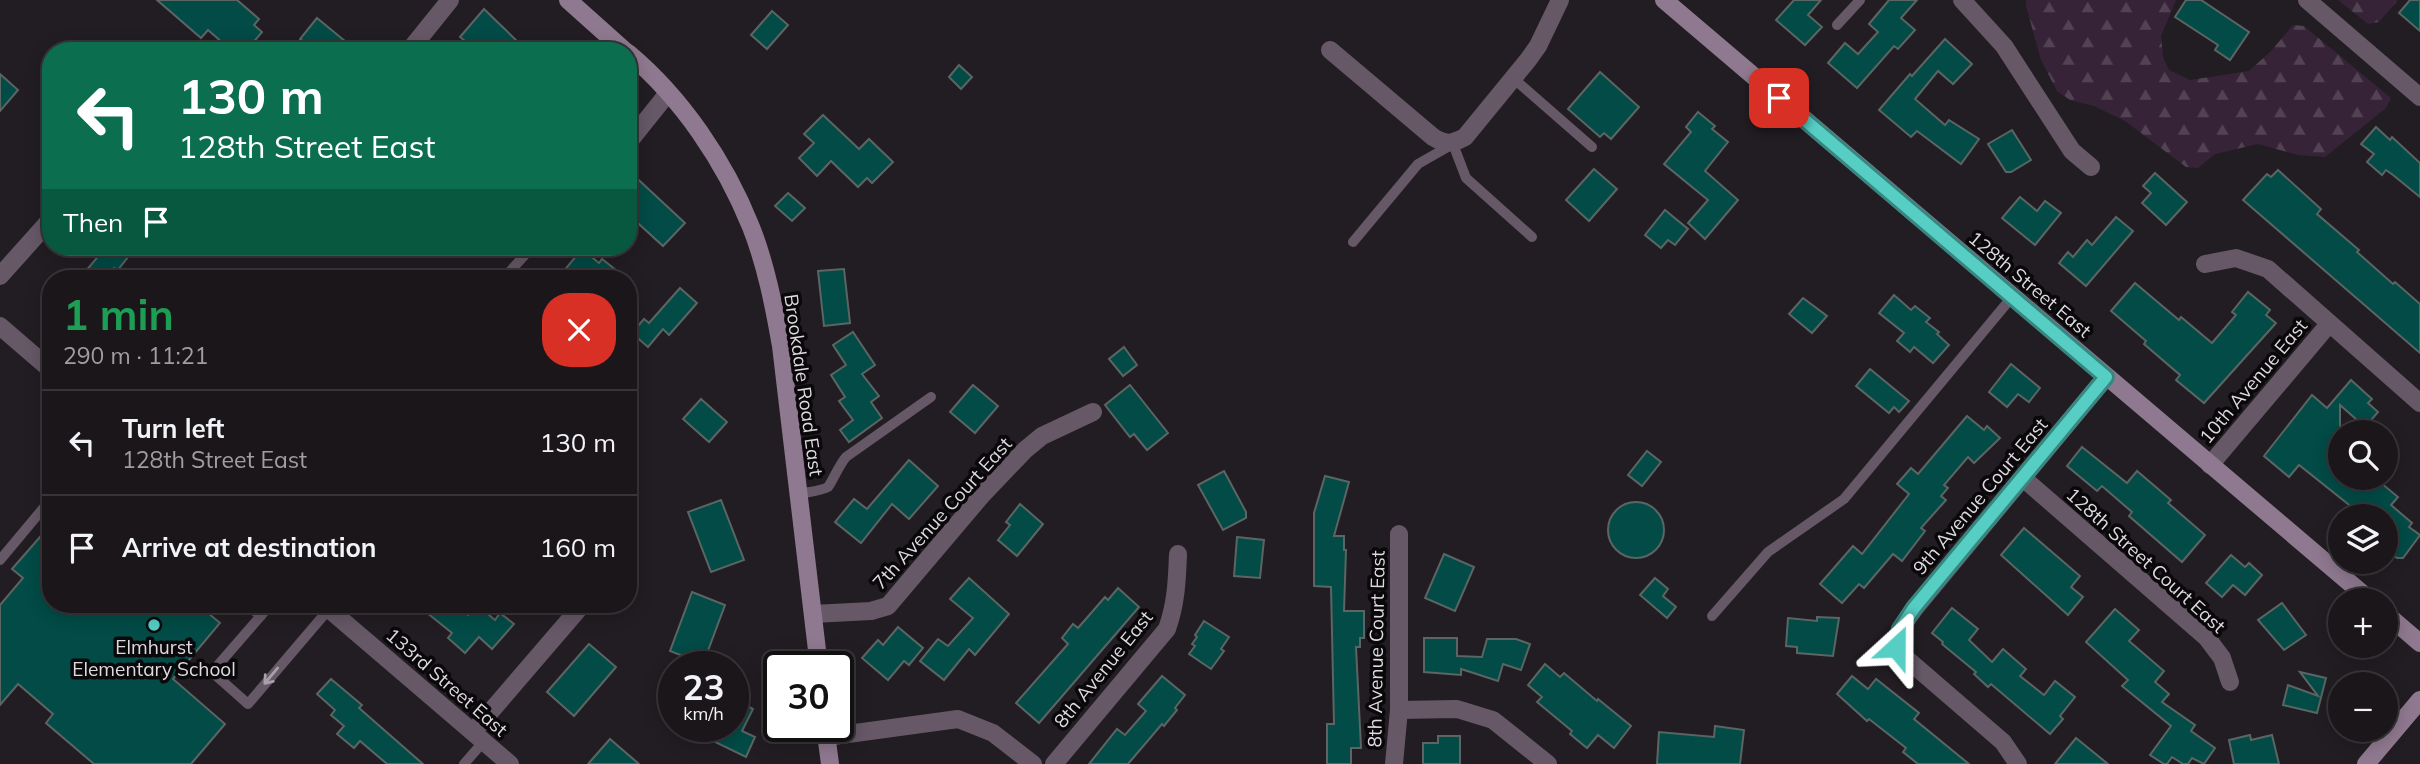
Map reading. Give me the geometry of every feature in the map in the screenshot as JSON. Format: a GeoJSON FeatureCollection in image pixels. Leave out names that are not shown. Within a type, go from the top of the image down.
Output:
{"type":"FeatureCollection","features":[{"type":"Feature","properties":{"kind":"street"},"geometry":{"type":"LineString","coordinates":[[416,42],[450,0]]}},
{"type":"Feature","properties":{"kind":"street","name":"Brookdale Road East"},"geometry":{"type":"LineString","coordinates":[[568,0],[616,42]]}},
{"type":"Feature","properties":{"kind":"street"},"geometry":{"type":"LineString","coordinates":[[1330,50],[1433,137],[1443,143],[1453,144],[1465,137],[1538,46],[1560,0]]}},
{"type":"Feature","properties":{"kind":"street","name":"128th Street East"},"geometry":{"type":"LineString","coordinates":[[1664,0],[2356,588]]}},
{"type":"Feature","properties":{"kind":"street"},"geometry":{"type":"LineString","coordinates":[[1962,0],[2004,46],[2071,151],[2091,167]]}},
{"type":"Feature","properties":{"kind":"street"},"geometry":{"type":"LineString","coordinates":[[2307,0],[2420,97]]}},
{"type":"Feature","properties":{"kind":"street","name":"Brookdale Road East"},"geometry":{"type":"LineString","coordinates":[[637,62],[668,93],[715,155],[755,238],[775,308],[817,651]]}},
{"type":"Feature","properties":{"kind":"street"},"geometry":{"type":"LineString","coordinates":[[637,132],[668,93]]}},
{"type":"Feature","properties":{"kind":"street"},"geometry":{"type":"LineString","coordinates":[[0,276],[42,229]]}},
{"type":"Feature","properties":{"kind":"street"},"geometry":{"type":"LineString","coordinates":[[2205,264],[2236,258],[2269,270],[2420,402]]}},
{"type":"Feature","properties":{"kind":"street","name":"10th Avenue East"},"geometry":{"type":"LineString","coordinates":[[2210,465],[2329,324]]}},
{"type":"Feature","properties":{"kind":"street"},"geometry":{"type":"LineString","coordinates":[[0,326],[42,362]]}},
{"type":"Feature","properties":{"kind":"street","name":"9th Avenue Court East"},"geometry":{"type":"LineString","coordinates":[[2018,764],[2003,742],[1901,654],[1896,647],[1900,629],[1914,608],[2106,377]]}},
{"type":"Feature","properties":{"kind":"street","name":"7th Avenue Court East"},"geometry":{"type":"LineString","coordinates":[[813,614],[871,611],[888,606],[988,488],[1025,450],[1042,436],[1093,412]]}},
{"type":"Feature","properties":{"kind":"street","name":"128th Street Court East"},"geometry":{"type":"LineString","coordinates":[[2023,478],[2207,638],[2222,658],[2230,682]]}},
{"type":"Feature","properties":{"kind":"street","name":"8th Avenue Court East"},"geometry":{"type":"LineString","coordinates":[[1394,764],[1399,710],[1399,534]]}},
{"type":"Feature","properties":{"kind":"street","name":"8th Avenue East"},"geometry":{"type":"LineString","coordinates":[[1054,764],[1167,629],[1177,590],[1178,554]]}},
{"type":"Feature","properties":{"kind":"street","name":"133rd Street East"},"geometry":{"type":"LineString","coordinates":[[334,613],[510,764]]}},
{"type":"Feature","properties":{"kind":"street"},"geometry":{"type":"LineString","coordinates":[[478,736],[576,613]]}},
{"type":"Feature","properties":{"kind":"street"},"geometry":{"type":"LineString","coordinates":[[2398,624],[2420,643]]}},
{"type":"Feature","properties":{"kind":"street"},"geometry":{"type":"LineString","coordinates":[[2366,764],[2420,700]]}},
{"type":"Feature","properties":{"kind":"street"},"geometry":{"type":"LineString","coordinates":[[1399,710],[1457,709],[1493,720],[1548,764]]}},
{"type":"Feature","properties":{"kind":"street"},"geometry":{"type":"LineString","coordinates":[[854,729],[958,719],[983,727],[1033,764]]}},
{"type":"Feature","properties":{"kind":"street"},"geometry":{"type":"LineString","coordinates":[[827,742],[830,764]]}},
{"type":"Feature","properties":{"kind":"lane"},"geometry":{"type":"LineString","coordinates":[[1837,25],[1860,0]]}},
{"type":"Feature","properties":{"kind":"lane"},"geometry":{"type":"LineString","coordinates":[[1513,78],[1592,147]]}},
{"type":"Feature","properties":{"kind":"lane"},"geometry":{"type":"LineString","coordinates":[[1353,242],[1418,163],[1453,144],[1466,178],[1532,237]]}},
{"type":"Feature","properties":{"kind":"lane"},"geometry":{"type":"LineString","coordinates":[[511,270],[523,256]]}},
{"type":"Feature","properties":{"kind":"lane"},"geometry":{"type":"LineString","coordinates":[[1712,617],[1768,552],[1844,499],[2012,297]]}},
{"type":"Feature","properties":{"kind":"lane"},"geometry":{"type":"LineString","coordinates":[[799,494],[827,487],[846,457],[932,397]]}},
{"type":"Feature","properties":{"kind":"lane"},"geometry":{"type":"LineString","coordinates":[[0,560],[42,510]]}},
{"type":"Feature","properties":{"kind":"lane"},"geometry":{"type":"LineString","coordinates":[[257,613],[261,616]]}},
{"type":"Feature","properties":{"kind":"lane"},"geometry":{"type":"LineString","coordinates":[[264,613],[212,672],[247,704],[320,613]]}},
{"type":"Feature","properties":{"kind":"lane"},"geometry":{"type":"LineString","coordinates":[[464,764],[478,736]]}},
{"type":"Feature","properties":{"kind":"green space"},"geometry":{"type":"Polygon","coordinates":[[[2026,0],[2176,0],[2161,36],[2163,57],[2169,70],[2190,80],[2249,71],[2293,25],[2304,26],[2391,98],[2386,108],[2325,157],[2298,155],[2258,144],[2215,154],[2198,168],[2186,167],[2125,121],[2094,106],[2070,100],[2057,91],[2041,60],[2026,0]]]}},
{"type":"Feature","properties":{"kind":"green space"},"geometry":{"type":"Polygon","coordinates":[[[2338,0],[2398,0],[2379,22],[2368,24],[2338,0]]]}},
{"type":"Feature","properties":{"kind":"building"},"geometry":{"type":"Polygon","coordinates":[[[157,0],[237,0],[259,19],[254,25],[262,32],[254,42],[222,42],[208,30],[201,38],[157,0]]]}},
{"type":"Feature","properties":{"kind":"building"},"geometry":{"type":"Polygon","coordinates":[[[1794,0],[1821,0],[1808,15],[1822,27],[1805,45],[1776,20],[1794,0]]]}},
{"type":"Feature","properties":{"kind":"building"},"geometry":{"type":"Polygon","coordinates":[[[1889,0],[1917,0],[1901,18],[1915,30],[1898,49],[1894,46],[1857,88],[1828,63],[1845,43],[1858,54],[1878,32],[1869,24],[1889,0]]]}},
{"type":"Feature","properties":{"kind":"building"},"geometry":{"type":"Polygon","coordinates":[[[2186,0],[2201,0],[2249,32],[2230,60],[2215,50],[2218,45],[2175,17],[2186,0]]]}},
{"type":"Feature","properties":{"kind":"building"},"geometry":{"type":"Polygon","coordinates":[[[2410,0],[2420,0],[2420,31],[2399,13],[2410,0]]]}},
{"type":"Feature","properties":{"kind":"building"},"geometry":{"type":"Polygon","coordinates":[[[484,9],[517,41],[466,42],[460,37],[484,9]]]}},
{"type":"Feature","properties":{"kind":"building"},"geometry":{"type":"Polygon","coordinates":[[[772,11],[788,25],[767,49],[751,35],[772,11]]]}},
{"type":"Feature","properties":{"kind":"building"},"geometry":{"type":"Polygon","coordinates":[[[317,18],[346,42],[304,42],[300,39],[317,18]]]}},
{"type":"Feature","properties":{"kind":"building"},"geometry":{"type":"Polygon","coordinates":[[[1945,39],[1972,64],[1953,84],[1938,71],[1915,99],[1945,125],[1949,120],[1979,139],[1961,164],[1917,131],[1911,137],[1879,110],[1945,39]]]}},
{"type":"Feature","properties":{"kind":"building"},"geometry":{"type":"Polygon","coordinates":[[[959,65],[972,77],[961,89],[949,77],[959,65]]]}},
{"type":"Feature","properties":{"kind":"building"},"geometry":{"type":"Polygon","coordinates":[[[1600,72],[1639,107],[1611,139],[1604,133],[1600,137],[1568,109],[1600,72]]]}},
{"type":"Feature","properties":{"kind":"building"},"geometry":{"type":"Polygon","coordinates":[[[0,74],[18,90],[0,111],[0,74]]]}},
{"type":"Feature","properties":{"kind":"building"},"geometry":{"type":"Polygon","coordinates":[[[1698,112],[1715,126],[1712,129],[1728,142],[1705,171],[1738,200],[1705,239],[1688,223],[1708,200],[1664,164],[1691,132],[1686,127],[1698,112]]]}},
{"type":"Feature","properties":{"kind":"building"},"geometry":{"type":"Polygon","coordinates":[[[823,115],[859,149],[869,139],[893,162],[872,183],[867,178],[858,187],[831,161],[817,176],[799,158],[814,143],[804,134],[823,115]]]}},
{"type":"Feature","properties":{"kind":"building"},"geometry":{"type":"Polygon","coordinates":[[[2376,127],[2390,140],[2392,137],[2420,163],[2420,197],[2386,170],[2382,175],[2367,162],[2374,154],[2361,144],[2376,127]]]}},
{"type":"Feature","properties":{"kind":"building"},"geometry":{"type":"Polygon","coordinates":[[[2012,130],[2031,160],[2011,172],[2006,172],[1988,144],[2012,130]]]}},
{"type":"Feature","properties":{"kind":"building"},"geometry":{"type":"Polygon","coordinates":[[[1594,169],[1617,189],[1589,221],[1566,200],[1594,169]]]}},
{"type":"Feature","properties":{"kind":"building"},"geometry":{"type":"Polygon","coordinates":[[[2278,170],[2321,209],[2317,214],[2359,250],[2357,252],[2420,304],[2420,353],[2243,200],[2267,174],[2271,177],[2278,170]]]}},
{"type":"Feature","properties":{"kind":"building"},"geometry":{"type":"Polygon","coordinates":[[[2155,173],[2187,202],[2166,225],[2142,203],[2151,193],[2143,186],[2155,173]]]}},
{"type":"Feature","properties":{"kind":"building"},"geometry":{"type":"Polygon","coordinates":[[[637,178],[685,223],[663,246],[637,222],[637,178]]]}},
{"type":"Feature","properties":{"kind":"building"},"geometry":{"type":"Polygon","coordinates":[[[788,193],[805,208],[792,221],[775,206],[788,193]]]}},
{"type":"Feature","properties":{"kind":"building"},"geometry":{"type":"Polygon","coordinates":[[[2020,197],[2037,211],[2045,201],[2061,213],[2035,245],[2002,218],[2020,197]]]}},
{"type":"Feature","properties":{"kind":"building"},"geometry":{"type":"Polygon","coordinates":[[[1665,210],[1688,229],[1675,245],[1668,240],[1661,248],[1645,235],[1665,210]]]}},
{"type":"Feature","properties":{"kind":"building"},"geometry":{"type":"Polygon","coordinates":[[[2116,217],[2133,231],[2086,286],[2059,263],[2068,252],[2073,257],[2087,240],[2092,245],[2116,217]]]}},
{"type":"Feature","properties":{"kind":"building"},"geometry":{"type":"Polygon","coordinates":[[[98,256],[129,256],[118,270],[87,270],[98,256]]]}},
{"type":"Feature","properties":{"kind":"building"},"geometry":{"type":"Polygon","coordinates":[[[576,256],[590,256],[599,263],[602,259],[616,270],[565,270],[576,256]]]}},
{"type":"Feature","properties":{"kind":"building"},"geometry":{"type":"Polygon","coordinates":[[[844,269],[850,323],[824,326],[818,271],[844,269]]]}},
{"type":"Feature","properties":{"kind":"building"},"geometry":{"type":"Polygon","coordinates":[[[2135,283],[2179,320],[2181,317],[2212,343],[2236,315],[2232,312],[2248,292],[2270,310],[2266,315],[2276,323],[2204,403],[2176,380],[2180,375],[2111,311],[2135,283]]]}},
{"type":"Feature","properties":{"kind":"building"},"geometry":{"type":"Polygon","coordinates":[[[680,288],[697,303],[669,335],[663,329],[648,347],[637,337],[637,327],[644,319],[649,323],[680,288]]]}},
{"type":"Feature","properties":{"kind":"building"},"geometry":{"type":"Polygon","coordinates":[[[1894,295],[1911,310],[1915,306],[1930,318],[1926,322],[1939,332],[1937,334],[1949,345],[1933,363],[1914,347],[1910,352],[1897,341],[1904,333],[1879,313],[1894,295]]]}},
{"type":"Feature","properties":{"kind":"building"},"geometry":{"type":"Polygon","coordinates":[[[1803,298],[1827,316],[1812,333],[1789,314],[1803,298]]]}},
{"type":"Feature","properties":{"kind":"building"},"geometry":{"type":"Polygon","coordinates":[[[853,332],[875,365],[862,374],[879,396],[871,402],[882,418],[849,442],[840,430],[853,420],[839,401],[845,397],[831,375],[846,365],[833,345],[853,332]]]}},
{"type":"Feature","properties":{"kind":"building"},"geometry":{"type":"Polygon","coordinates":[[[1124,347],[1137,365],[1123,376],[1109,359],[1124,347]]]}},
{"type":"Feature","properties":{"kind":"building"},"geometry":{"type":"Polygon","coordinates":[[[2011,364],[2040,388],[2029,402],[2018,394],[2007,407],[1989,392],[2011,364]]]}},
{"type":"Feature","properties":{"kind":"building"},"geometry":{"type":"Polygon","coordinates":[[[1870,369],[1909,401],[1899,412],[1894,407],[1889,413],[1856,386],[1870,369]]]}},
{"type":"Feature","properties":{"kind":"building"},"geometry":{"type":"Polygon","coordinates":[[[2351,380],[2372,399],[2368,403],[2378,412],[2371,420],[2357,420],[2340,405],[2340,420],[2328,420],[2328,488],[2299,465],[2289,477],[2264,456],[2312,395],[2327,408],[2351,380]]]}},
{"type":"Feature","properties":{"kind":"building"},"geometry":{"type":"Polygon","coordinates":[[[973,385],[998,406],[975,433],[950,412],[973,385]]]}},
{"type":"Feature","properties":{"kind":"building"},"geometry":{"type":"Polygon","coordinates":[[[1130,385],[1168,433],[1147,450],[1134,434],[1130,437],[1105,405],[1130,385]]]}},
{"type":"Feature","properties":{"kind":"building"},"geometry":{"type":"Polygon","coordinates":[[[701,399],[727,422],[709,442],[683,419],[701,399]]]}},
{"type":"Feature","properties":{"kind":"building"},"geometry":{"type":"Polygon","coordinates":[[[1967,416],[1984,430],[1987,426],[2000,438],[1974,463],[1968,457],[1944,485],[1948,488],[1941,496],[1946,500],[1921,528],[1925,531],[1902,561],[1893,554],[1864,588],[1859,584],[1842,603],[1820,584],[1853,546],[1862,554],[1909,494],[1897,484],[1911,468],[1918,474],[1967,416]]]}},
{"type":"Feature","properties":{"kind":"building"},"geometry":{"type":"Polygon","coordinates":[[[2082,447],[2127,483],[2137,471],[2171,500],[2168,503],[2205,535],[2182,562],[2129,516],[2132,512],[2102,486],[2097,491],[2067,466],[2082,447]]]}},
{"type":"Feature","properties":{"kind":"building"},"geometry":{"type":"Polygon","coordinates":[[[1647,451],[1661,462],[1642,486],[1628,475],[1647,451]]]}},
{"type":"Feature","properties":{"kind":"building"},"geometry":{"type":"Polygon","coordinates":[[[909,460],[938,486],[909,519],[892,504],[861,543],[835,522],[854,499],[867,509],[909,460]]]}},
{"type":"Feature","properties":{"kind":"building"},"geometry":{"type":"Polygon","coordinates":[[[1224,471],[1246,512],[1246,518],[1223,530],[1198,485],[1224,471]]]}},
{"type":"Feature","properties":{"kind":"building"},"geometry":{"type":"Polygon","coordinates":[[[1325,476],[1349,482],[1334,536],[1344,536],[1346,550],[1344,611],[1364,611],[1364,638],[1360,638],[1360,647],[1356,647],[1361,748],[1351,748],[1351,764],[1327,764],[1327,724],[1334,724],[1331,587],[1314,586],[1314,513],[1325,476]]]}},
{"type":"Feature","properties":{"kind":"building"},"geometry":{"type":"Polygon","coordinates":[[[2330,490],[2390,490],[2398,497],[2392,504],[2348,504],[2330,490]]]}},
{"type":"Feature","properties":{"kind":"building"},"geometry":{"type":"Polygon","coordinates":[[[721,500],[744,560],[711,572],[688,512],[721,500]]]}},
{"type":"Feature","properties":{"kind":"building"},"geometry":{"type":"Polygon","coordinates":[[[1636,502],[1647,504],[1656,510],[1662,519],[1662,541],[1656,550],[1647,556],[1636,558],[1625,556],[1616,550],[1610,541],[1608,530],[1610,519],[1616,510],[1625,504],[1636,502]]]}},
{"type":"Feature","properties":{"kind":"building"},"geometry":{"type":"Polygon","coordinates":[[[1020,504],[1043,524],[1017,556],[998,540],[1010,525],[1006,522],[1020,504]]]}},
{"type":"Feature","properties":{"kind":"building"},"geometry":{"type":"Polygon","coordinates":[[[2398,511],[2412,523],[2409,527],[2420,535],[2403,558],[2398,558],[2398,511]]]}},
{"type":"Feature","properties":{"kind":"building"},"geometry":{"type":"Polygon","coordinates":[[[2024,528],[2080,576],[2071,587],[2083,597],[2068,615],[2001,555],[2024,528]]]}},
{"type":"Feature","properties":{"kind":"building"},"geometry":{"type":"Polygon","coordinates":[[[40,537],[42,613],[208,613],[220,623],[173,679],[225,724],[191,764],[94,764],[46,723],[53,714],[18,684],[0,705],[0,605],[23,578],[12,569],[40,537]]]}},
{"type":"Feature","properties":{"kind":"building"},"geometry":{"type":"Polygon","coordinates":[[[1237,537],[1264,540],[1260,578],[1234,576],[1237,537]]]}},
{"type":"Feature","properties":{"kind":"building"},"geometry":{"type":"Polygon","coordinates":[[[1444,554],[1474,567],[1455,611],[1425,598],[1444,554]]]}},
{"type":"Feature","properties":{"kind":"building"},"geometry":{"type":"Polygon","coordinates":[[[2231,555],[2245,567],[2249,563],[2262,575],[2245,595],[2233,585],[2222,597],[2206,583],[2231,555]]]}},
{"type":"Feature","properties":{"kind":"building"},"geometry":{"type":"Polygon","coordinates":[[[969,578],[1009,614],[975,655],[969,649],[944,680],[920,661],[938,639],[948,646],[973,618],[950,599],[969,578]]]}},
{"type":"Feature","properties":{"kind":"building"},"geometry":{"type":"Polygon","coordinates":[[[1655,578],[1668,589],[1663,596],[1676,607],[1667,618],[1640,595],[1655,578]]]}},
{"type":"Feature","properties":{"kind":"building"},"geometry":{"type":"Polygon","coordinates":[[[1118,588],[1139,607],[1039,723],[1016,703],[1068,644],[1062,638],[1073,624],[1078,628],[1105,597],[1108,600],[1118,588]]]}},
{"type":"Feature","properties":{"kind":"building"},"geometry":{"type":"Polygon","coordinates":[[[692,592],[725,605],[708,651],[670,651],[692,592]]]}},
{"type":"Feature","properties":{"kind":"building"},"geometry":{"type":"Polygon","coordinates":[[[2282,603],[2306,635],[2284,650],[2258,620],[2282,603]]]}},
{"type":"Feature","properties":{"kind":"building"},"geometry":{"type":"Polygon","coordinates":[[[1952,608],[1978,629],[1969,640],[1992,662],[2003,649],[2026,669],[2020,676],[2044,695],[2055,681],[2075,697],[2060,716],[2063,719],[2050,734],[1991,684],[1988,687],[1974,674],[1976,672],[1932,633],[1952,608]]]}},
{"type":"Feature","properties":{"kind":"building"},"geometry":{"type":"Polygon","coordinates":[[[2115,609],[2139,630],[2129,641],[2164,671],[2155,682],[2169,694],[2162,702],[2195,725],[2191,731],[2215,748],[2204,764],[2192,758],[2188,764],[2183,764],[2172,757],[2164,764],[2150,755],[2171,726],[2122,686],[2128,680],[2086,642],[2115,609]]]}},
{"type":"Feature","properties":{"kind":"building"},"geometry":{"type":"Polygon","coordinates":[[[427,613],[487,613],[495,620],[500,613],[514,624],[492,649],[479,637],[465,653],[448,638],[452,633],[427,613]]]}},
{"type":"Feature","properties":{"kind":"building"},"geometry":{"type":"Polygon","coordinates":[[[1817,617],[1839,618],[1833,656],[1797,653],[1797,647],[1786,646],[1788,618],[1817,621],[1817,617]]]}},
{"type":"Feature","properties":{"kind":"building"},"geometry":{"type":"Polygon","coordinates":[[[1204,621],[1229,637],[1221,649],[1224,651],[1211,669],[1189,654],[1195,646],[1192,644],[1197,637],[1195,635],[1204,621]]]}},
{"type":"Feature","properties":{"kind":"building"},"geometry":{"type":"Polygon","coordinates":[[[898,627],[923,648],[909,665],[904,661],[888,680],[862,658],[878,640],[883,645],[898,627]]]}},
{"type":"Feature","properties":{"kind":"building"},"geometry":{"type":"Polygon","coordinates":[[[1424,638],[1457,638],[1457,656],[1482,657],[1487,639],[1516,639],[1530,644],[1521,670],[1503,664],[1498,681],[1461,669],[1461,675],[1424,672],[1424,638]]]}},
{"type":"Feature","properties":{"kind":"building"},"geometry":{"type":"Polygon","coordinates":[[[589,644],[616,667],[574,716],[547,692],[589,644]]]}},
{"type":"Feature","properties":{"kind":"building"},"geometry":{"type":"Polygon","coordinates":[[[1545,664],[1560,677],[1564,673],[1631,726],[1614,748],[1598,735],[1587,748],[1570,734],[1572,731],[1537,702],[1542,697],[1528,685],[1545,664]]]}},
{"type":"Feature","properties":{"kind":"building"},"geometry":{"type":"Polygon","coordinates":[[[2300,672],[2326,678],[2317,713],[2283,705],[2288,685],[2318,696],[2300,672]]]}},
{"type":"Feature","properties":{"kind":"building"},"geometry":{"type":"Polygon","coordinates":[[[1162,676],[1185,695],[1164,726],[1162,724],[1128,764],[1089,764],[1117,729],[1125,735],[1146,711],[1138,704],[1162,676]]]}},
{"type":"Feature","properties":{"kind":"building"},"geometry":{"type":"Polygon","coordinates":[[[1852,676],[1868,689],[1876,679],[1919,713],[1914,719],[1969,764],[1918,764],[1903,752],[1906,748],[1869,719],[1867,721],[1837,694],[1852,676]]]}},
{"type":"Feature","properties":{"kind":"building"},"geometry":{"type":"Polygon","coordinates":[[[331,679],[362,705],[359,708],[423,764],[387,764],[360,741],[354,748],[337,734],[344,726],[331,715],[335,710],[317,694],[331,679]]]}},
{"type":"Feature","properties":{"kind":"building"},"geometry":{"type":"Polygon","coordinates":[[[1715,726],[1744,730],[1740,764],[1657,764],[1659,732],[1714,737],[1715,726]]]}},
{"type":"Feature","properties":{"kind":"building"},"geometry":{"type":"Polygon","coordinates":[[[749,734],[755,737],[746,757],[715,742],[749,742],[749,734]]]}},
{"type":"Feature","properties":{"kind":"building"},"geometry":{"type":"Polygon","coordinates":[[[2250,735],[2251,740],[2272,735],[2279,764],[2234,764],[2229,740],[2250,735]]]}},
{"type":"Feature","properties":{"kind":"building"},"geometry":{"type":"Polygon","coordinates":[[[1438,736],[1460,736],[1460,764],[1423,764],[1423,743],[1438,743],[1438,736]]]}},
{"type":"Feature","properties":{"kind":"building"},"geometry":{"type":"Polygon","coordinates":[[[2076,738],[2108,764],[2055,764],[2076,738]]]}},
{"type":"Feature","properties":{"kind":"building"},"geometry":{"type":"Polygon","coordinates":[[[610,739],[639,764],[588,764],[610,739]]]}},
{"type":"Feature","properties":{"kind":"place","name":"Elmhurst Elementary School"},"geometry":{"type":"Point","coordinates":[154,625]}},
{"type":"Feature","properties":{"kind":"route"},"geometry":{"type":"LineString","coordinates":[[1779,98],[2106,377],[1914,608],[1900,629],[1896,647]]}}]}
